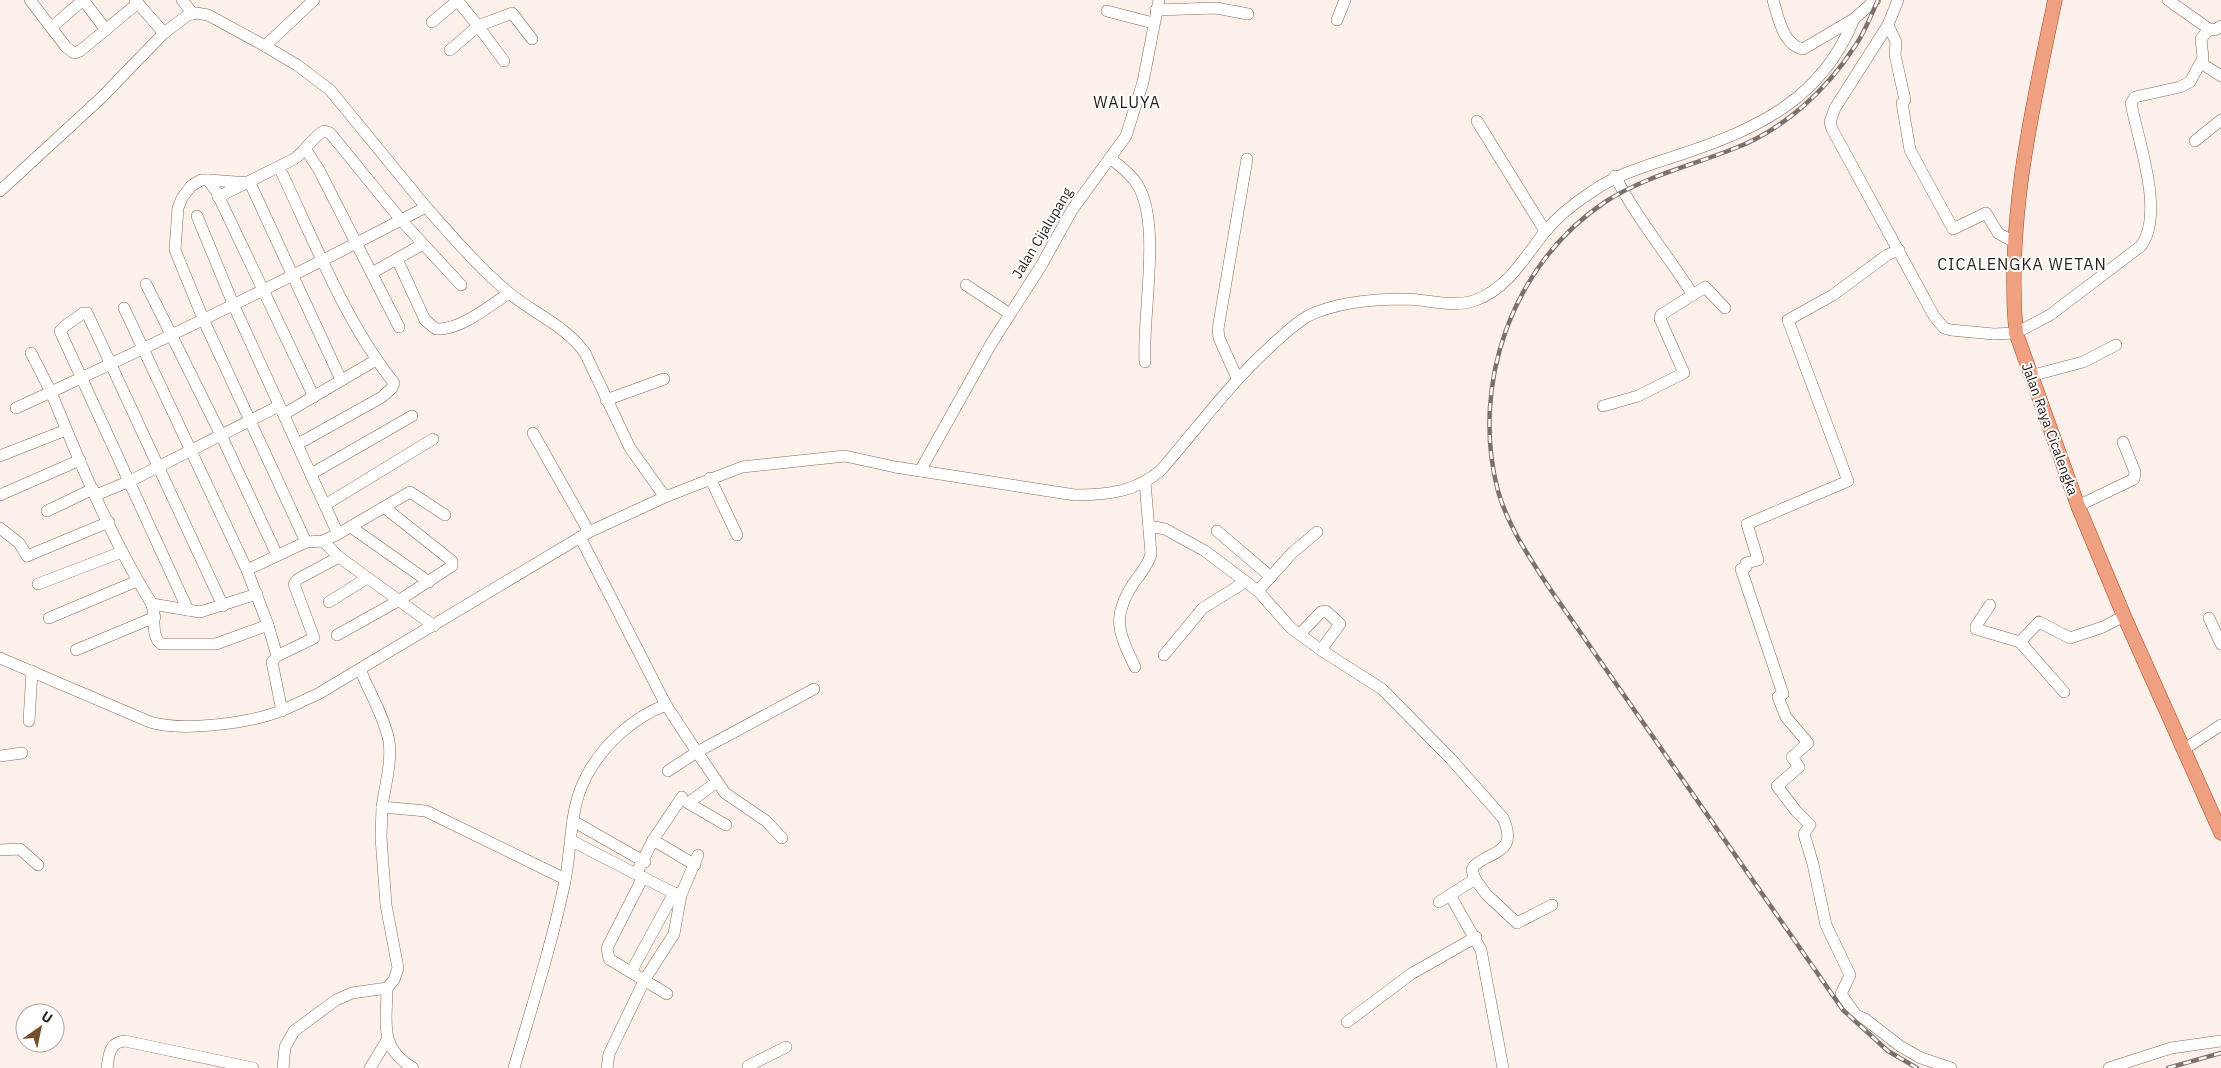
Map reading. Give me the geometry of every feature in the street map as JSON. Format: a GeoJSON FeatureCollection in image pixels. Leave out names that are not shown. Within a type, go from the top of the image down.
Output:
{"type":"FeatureCollection","features":[{"type":"Feature","properties":{"kind":"main road","name":"Jalan Raya Cicalengka"},"geometry":{"type":"LineString","coordinates":[[2055,0],[2029,124],[2014,242],[2016,333],[2078,506],[2124,616],[2221,833]]}},
{"type":"Feature","properties":{"kind":"street"},"geometry":{"type":"LineString","coordinates":[[30,0],[66,47],[74,53],[106,30],[137,2],[164,34]]}},
{"type":"Feature","properties":{"kind":"street"},"geometry":{"type":"LineString","coordinates":[[182,0],[193,14]]}},
{"type":"Feature","properties":{"kind":"street"},"geometry":{"type":"LineString","coordinates":[[265,46],[314,0]]}},
{"type":"Feature","properties":{"kind":"street"},"geometry":{"type":"LineString","coordinates":[[432,22],[457,0],[504,61]]}},
{"type":"Feature","properties":{"kind":"street"},"geometry":{"type":"LineString","coordinates":[[1337,20],[1346,0]]}},
{"type":"Feature","properties":{"kind":"street"},"geometry":{"type":"LineString","coordinates":[[1773,0],[1783,32],[1799,48],[1810,47],[1854,19]]}},
{"type":"Feature","properties":{"kind":"street"},"geometry":{"type":"LineString","coordinates":[[0,658],[162,726],[198,726],[263,716],[318,694],[584,535],[710,478],[750,465],[790,463],[833,456],[856,458],[920,472],[1075,494],[1114,493],[1145,482],[1161,470],[1238,378],[1291,328],[1310,315],[1340,306],[1386,300],[1453,304],[1476,300],[1502,285],[1545,231],[1571,206],[1615,176],[1740,132],[1767,119],[1814,84],[1841,49],[1854,19],[1866,4],[1875,0]]}},
{"type":"Feature","properties":{"kind":"street"},"geometry":{"type":"LineString","coordinates":[[1898,0],[1888,25],[1835,108],[1830,122],[1836,137],[1934,316],[1944,328],[1994,334],[2016,333],[2050,315],[2141,246],[2147,237],[2150,216],[2146,160],[2132,103],[2135,97],[2185,85],[2194,78],[2204,55],[2202,39],[2209,29]]}},
{"type":"Feature","properties":{"kind":"street"},"geometry":{"type":"LineString","coordinates":[[2168,0],[2209,29],[2215,30],[2221,26]]}},
{"type":"Feature","properties":{"kind":"street"},"geometry":{"type":"LineString","coordinates":[[52,27],[84,1],[106,30]]}},
{"type":"Feature","properties":{"kind":"street"},"geometry":{"type":"LineString","coordinates":[[1158,5],[1216,8],[1248,14]]}},
{"type":"Feature","properties":{"kind":"street","name":"Jalan Cijalupang"},"geometry":{"type":"LineString","coordinates":[[920,472],[1072,210],[1126,136],[1138,103],[1158,5]]}},
{"type":"Feature","properties":{"kind":"street"},"geometry":{"type":"LineString","coordinates":[[1107,11],[1153,22]]}},
{"type":"Feature","properties":{"kind":"street"},"geometry":{"type":"LineString","coordinates":[[450,50],[478,26],[512,13],[532,39]]}},
{"type":"Feature","properties":{"kind":"street"},"geometry":{"type":"LineString","coordinates":[[0,191],[101,98],[164,34],[188,15],[208,15],[297,65],[330,90],[426,207],[481,267],[509,293],[555,323],[576,341],[585,353],[630,448],[665,497]]}},
{"type":"Feature","properties":{"kind":"street"},"geometry":{"type":"LineString","coordinates":[[1888,25],[1896,42],[1895,55],[1905,100],[1902,104],[1910,150],[1953,229],[1986,213],[1998,233],[2014,242]]}},
{"type":"Feature","properties":{"kind":"street"},"geometry":{"type":"LineString","coordinates":[[2201,63],[2221,76]]}},
{"type":"Feature","properties":{"kind":"street"},"geometry":{"type":"LineString","coordinates":[[2195,142],[2221,120]]}},
{"type":"Feature","properties":{"kind":"street"},"geometry":{"type":"LineString","coordinates":[[1477,121],[1545,231]]}},
{"type":"Feature","properties":{"kind":"street"},"geometry":{"type":"LineString","coordinates":[[218,197],[250,183],[279,167],[306,150],[324,131],[330,133],[401,220],[461,285]]}},
{"type":"Feature","properties":{"kind":"street"},"geometry":{"type":"LineString","coordinates":[[306,150],[320,170],[399,328]]}},
{"type":"Feature","properties":{"kind":"street"},"geometry":{"type":"LineString","coordinates":[[1110,158],[1130,175],[1138,185],[1148,219],[1149,292],[1145,362]]}},
{"type":"Feature","properties":{"kind":"street"},"geometry":{"type":"LineString","coordinates":[[1238,378],[1219,338],[1218,329],[1247,159]]}},
{"type":"Feature","properties":{"kind":"street"},"geometry":{"type":"LineString","coordinates":[[279,167],[322,261],[376,360],[394,383],[392,388],[298,444]]}},
{"type":"Feature","properties":{"kind":"street"},"geometry":{"type":"LineString","coordinates":[[1615,176],[1634,212],[1670,259],[1693,294]]}},
{"type":"Feature","properties":{"kind":"street"},"geometry":{"type":"LineString","coordinates":[[250,183],[201,180],[191,186],[182,198],[178,208],[175,250],[204,321],[252,420],[306,542]]}},
{"type":"Feature","properties":{"kind":"street"},"geometry":{"type":"LineString","coordinates":[[208,180],[218,197],[314,397]]}},
{"type":"Feature","properties":{"kind":"street"},"geometry":{"type":"LineString","coordinates":[[1584,182],[1591,192]]}},
{"type":"Feature","properties":{"kind":"street"},"geometry":{"type":"LineString","coordinates":[[250,183],[341,380]]}},
{"type":"Feature","properties":{"kind":"street"},"geometry":{"type":"LineString","coordinates":[[16,408],[143,351],[294,276],[426,207]]}},
{"type":"Feature","properties":{"kind":"street"},"geometry":{"type":"LineString","coordinates":[[197,216],[234,306],[338,534]]}},
{"type":"Feature","properties":{"kind":"street"},"geometry":{"type":"LineString","coordinates":[[372,273],[423,244]]}},
{"type":"Feature","properties":{"kind":"street"},"geometry":{"type":"LineString","coordinates":[[1898,250],[1887,255],[1833,295],[1788,320],[1848,481],[1747,524],[1758,560],[1746,563],[1746,567],[1741,569],[1783,694],[1778,697],[1783,710],[1808,743],[1792,757],[1799,767],[1777,786],[1796,811],[1810,825],[1804,834],[1814,864],[1826,925],[1850,975],[1841,994],[1856,1015],[1865,1019],[1900,1046],[1921,1058],[1951,1068]]}},
{"type":"Feature","properties":{"kind":"street"},"geometry":{"type":"LineString","coordinates":[[397,259],[425,320],[436,329],[458,324],[480,313],[509,293]]}},
{"type":"Feature","properties":{"kind":"street"},"geometry":{"type":"LineString","coordinates":[[146,284],[221,435],[276,555]]}},
{"type":"Feature","properties":{"kind":"street"},"geometry":{"type":"LineString","coordinates":[[966,285],[1010,314]]}},
{"type":"Feature","properties":{"kind":"street"},"geometry":{"type":"LineString","coordinates":[[1603,406],[1638,396],[1683,374],[1660,318],[1706,287],[1725,308]]}},
{"type":"Feature","properties":{"kind":"street"},"geometry":{"type":"LineString","coordinates":[[124,308],[247,570],[268,625],[277,656]]}},
{"type":"Feature","properties":{"kind":"street"},"geometry":{"type":"LineString","coordinates":[[188,610],[60,331],[83,313],[87,314],[111,364],[223,606]]}},
{"type":"Feature","properties":{"kind":"street"},"geometry":{"type":"LineString","coordinates":[[2030,376],[2083,362],[2116,345]]}},
{"type":"Feature","properties":{"kind":"street"},"geometry":{"type":"LineString","coordinates":[[31,352],[52,392],[66,430],[122,552],[152,604],[156,638],[164,645],[216,644],[268,625]]}},
{"type":"Feature","properties":{"kind":"street"},"geometry":{"type":"LineString","coordinates":[[47,511],[95,492],[130,481],[252,420],[314,397],[376,360]]}},
{"type":"Feature","properties":{"kind":"street"},"geometry":{"type":"LineString","coordinates":[[606,400],[664,380]]}},
{"type":"Feature","properties":{"kind":"street"},"geometry":{"type":"LineString","coordinates":[[311,474],[412,416]]}},
{"type":"Feature","properties":{"kind":"street"},"geometry":{"type":"LineString","coordinates":[[0,456],[66,430]]}},
{"type":"Feature","properties":{"kind":"street"},"geometry":{"type":"LineString","coordinates":[[533,433],[666,705],[725,793],[766,821],[782,838]]}},
{"type":"Feature","properties":{"kind":"street"},"geometry":{"type":"LineString","coordinates":[[325,505],[433,439]]}},
{"type":"Feature","properties":{"kind":"street"},"geometry":{"type":"LineString","coordinates":[[2078,506],[2134,479],[2135,472],[2122,442]]}},
{"type":"Feature","properties":{"kind":"street"},"geometry":{"type":"LineString","coordinates":[[0,495],[80,460]]}},
{"type":"Feature","properties":{"kind":"street"},"geometry":{"type":"LineString","coordinates":[[710,478],[737,535]]}},
{"type":"Feature","properties":{"kind":"street"},"geometry":{"type":"LineString","coordinates":[[1135,667],[1120,634],[1119,621],[1127,596],[1150,559],[1145,482]]}},
{"type":"Feature","properties":{"kind":"street"},"geometry":{"type":"LineString","coordinates":[[247,570],[306,542],[323,541],[338,534],[410,492],[445,515]]}},
{"type":"Feature","properties":{"kind":"street"},"geometry":{"type":"LineString","coordinates":[[337,635],[450,569],[452,561],[385,508]]}},
{"type":"Feature","properties":{"kind":"street"},"geometry":{"type":"LineString","coordinates":[[0,528],[19,543],[27,556],[109,522]]}},
{"type":"Feature","properties":{"kind":"street"},"geometry":{"type":"LineString","coordinates":[[1149,526],[1165,529],[1205,551],[1258,591],[1283,619],[1300,634],[1321,650],[1382,689],[1450,759],[1503,818],[1508,831],[1508,840],[1493,856],[1474,866],[1472,870],[1475,879],[1486,894],[1517,924],[1552,905]]}},
{"type":"Feature","properties":{"kind":"street"},"geometry":{"type":"LineString","coordinates":[[351,527],[429,582]]}},
{"type":"Feature","properties":{"kind":"street"},"geometry":{"type":"LineString","coordinates":[[1217,531],[1271,577]]}},
{"type":"Feature","properties":{"kind":"street"},"geometry":{"type":"LineString","coordinates":[[1258,591],[1292,552],[1318,532]]}},
{"type":"Feature","properties":{"kind":"street"},"geometry":{"type":"LineString","coordinates":[[323,541],[339,557],[434,626]]}},
{"type":"Feature","properties":{"kind":"street"},"geometry":{"type":"LineString","coordinates":[[38,584],[122,552]]}},
{"type":"Feature","properties":{"kind":"street"},"geometry":{"type":"LineString","coordinates":[[282,710],[272,665],[277,656],[314,638],[294,586],[295,582],[339,557]]}},
{"type":"Feature","properties":{"kind":"street"},"geometry":{"type":"LineString","coordinates":[[330,602],[367,578]]}},
{"type":"Feature","properties":{"kind":"street"},"geometry":{"type":"LineString","coordinates":[[49,618],[137,581]]}},
{"type":"Feature","properties":{"kind":"street"},"geometry":{"type":"LineString","coordinates":[[1164,654],[1203,608],[1245,582]]}},
{"type":"Feature","properties":{"kind":"street"},"geometry":{"type":"LineString","coordinates":[[152,604],[200,612],[257,594]]}},
{"type":"Feature","properties":{"kind":"street"},"geometry":{"type":"LineString","coordinates":[[1990,605],[1976,626],[1976,629],[2020,642],[2064,692]]}},
{"type":"Feature","properties":{"kind":"street"},"geometry":{"type":"LineString","coordinates":[[1300,634],[1321,612],[1326,611],[1340,624],[1321,650]]}},
{"type":"Feature","properties":{"kind":"street"},"geometry":{"type":"LineString","coordinates":[[2020,642],[2039,622],[2070,638],[2103,627],[2124,616]]}},
{"type":"Feature","properties":{"kind":"street"},"geometry":{"type":"LineString","coordinates":[[76,650],[155,617]]}},
{"type":"Feature","properties":{"kind":"street"},"geometry":{"type":"LineString","coordinates":[[2209,618],[2221,644]]}},
{"type":"Feature","properties":{"kind":"street"},"geometry":{"type":"LineString","coordinates":[[283,1068],[285,1046],[294,1031],[336,1000],[352,993],[387,988],[394,980],[398,968],[386,905],[381,837],[382,807],[388,768],[389,742],[382,720],[360,669]]}},
{"type":"Feature","properties":{"kind":"street"},"geometry":{"type":"LineString","coordinates":[[29,721],[32,671]]}},
{"type":"Feature","properties":{"kind":"street"},"geometry":{"type":"LineString","coordinates":[[668,772],[697,752],[814,689]]}},
{"type":"Feature","properties":{"kind":"street"},"geometry":{"type":"LineString","coordinates":[[514,1068],[544,968],[565,879],[575,806],[585,778],[601,753],[615,737],[657,708],[666,705]]}},
{"type":"Feature","properties":{"kind":"street"},"geometry":{"type":"LineString","coordinates":[[2183,750],[2221,726]]}},
{"type":"Feature","properties":{"kind":"street"},"geometry":{"type":"LineString","coordinates":[[0,756],[22,753]]}},
{"type":"Feature","properties":{"kind":"street"},"geometry":{"type":"LineString","coordinates":[[717,782],[688,803],[726,825]]}},
{"type":"Feature","properties":{"kind":"street"},"geometry":{"type":"LineString","coordinates":[[667,994],[609,959],[606,948],[640,876],[653,840],[682,796]]}},
{"type":"Feature","properties":{"kind":"street"},"geometry":{"type":"LineString","coordinates":[[382,807],[426,811],[565,879]]}},
{"type":"Feature","properties":{"kind":"street"},"geometry":{"type":"LineString","coordinates":[[573,821],[645,862]]}},
{"type":"Feature","properties":{"kind":"street"},"geometry":{"type":"LineString","coordinates":[[570,840],[677,894]]}},
{"type":"Feature","properties":{"kind":"street"},"geometry":{"type":"LineString","coordinates":[[631,972],[696,860],[653,840]]}},
{"type":"Feature","properties":{"kind":"street"},"geometry":{"type":"LineString","coordinates":[[0,850],[20,850],[38,865]]}},
{"type":"Feature","properties":{"kind":"street"},"geometry":{"type":"LineString","coordinates":[[1439,902],[1475,879]]}},
{"type":"Feature","properties":{"kind":"street"},"geometry":{"type":"LineString","coordinates":[[607,1068],[609,1054],[645,979],[674,934],[677,894]]}},
{"type":"Feature","properties":{"kind":"street"},"geometry":{"type":"LineString","coordinates":[[1450,895],[1476,937],[1481,950],[1503,1068]]}},
{"type":"Feature","properties":{"kind":"street"},"geometry":{"type":"LineString","coordinates":[[1347,1022],[1411,974],[1476,937]]}},
{"type":"Feature","properties":{"kind":"street"},"geometry":{"type":"LineString","coordinates":[[387,988],[387,1040],[396,1057],[412,1068]]}},
{"type":"Feature","properties":{"kind":"street"},"geometry":{"type":"LineString","coordinates":[[370,1068],[387,1040]]}},
{"type":"Feature","properties":{"kind":"street"},"geometry":{"type":"LineString","coordinates":[[107,1068],[111,1047],[115,1043],[125,1041],[253,1068]]}},
{"type":"Feature","properties":{"kind":"street"},"geometry":{"type":"LineString","coordinates":[[2109,1068],[2172,1048],[2221,1041]]}},
{"type":"Feature","properties":{"kind":"street"},"geometry":{"type":"LineString","coordinates":[[746,1067],[786,1047]]}},
{"type":"Feature","properties":{"kind":"railway"},"geometry":{"type":"LineString","coordinates":[[1878,0],[1862,35],[1843,63],[1817,93],[1786,120],[1751,141],[1733,149],[1651,179],[1620,193],[1605,202],[1573,228],[1545,258],[1523,293],[1506,330],[1495,369],[1490,410],[1491,451],[1498,491],[1507,517],[1548,586],[1843,1010],[1888,1051],[1917,1068]]}},
{"type":"Feature","properties":{"kind":"railway"},"geometry":{"type":"LineString","coordinates":[[2168,1068],[2221,1053]]}},
{"type":"Feature","properties":{"kind":"district","name":"WALUYA"},"geometry":{"type":"Point","coordinates":[1127,102]}},
{"type":"Feature","properties":{"kind":"district","name":"CICALENGKA WETAN"},"geometry":{"type":"Point","coordinates":[2022,264]}}]}
